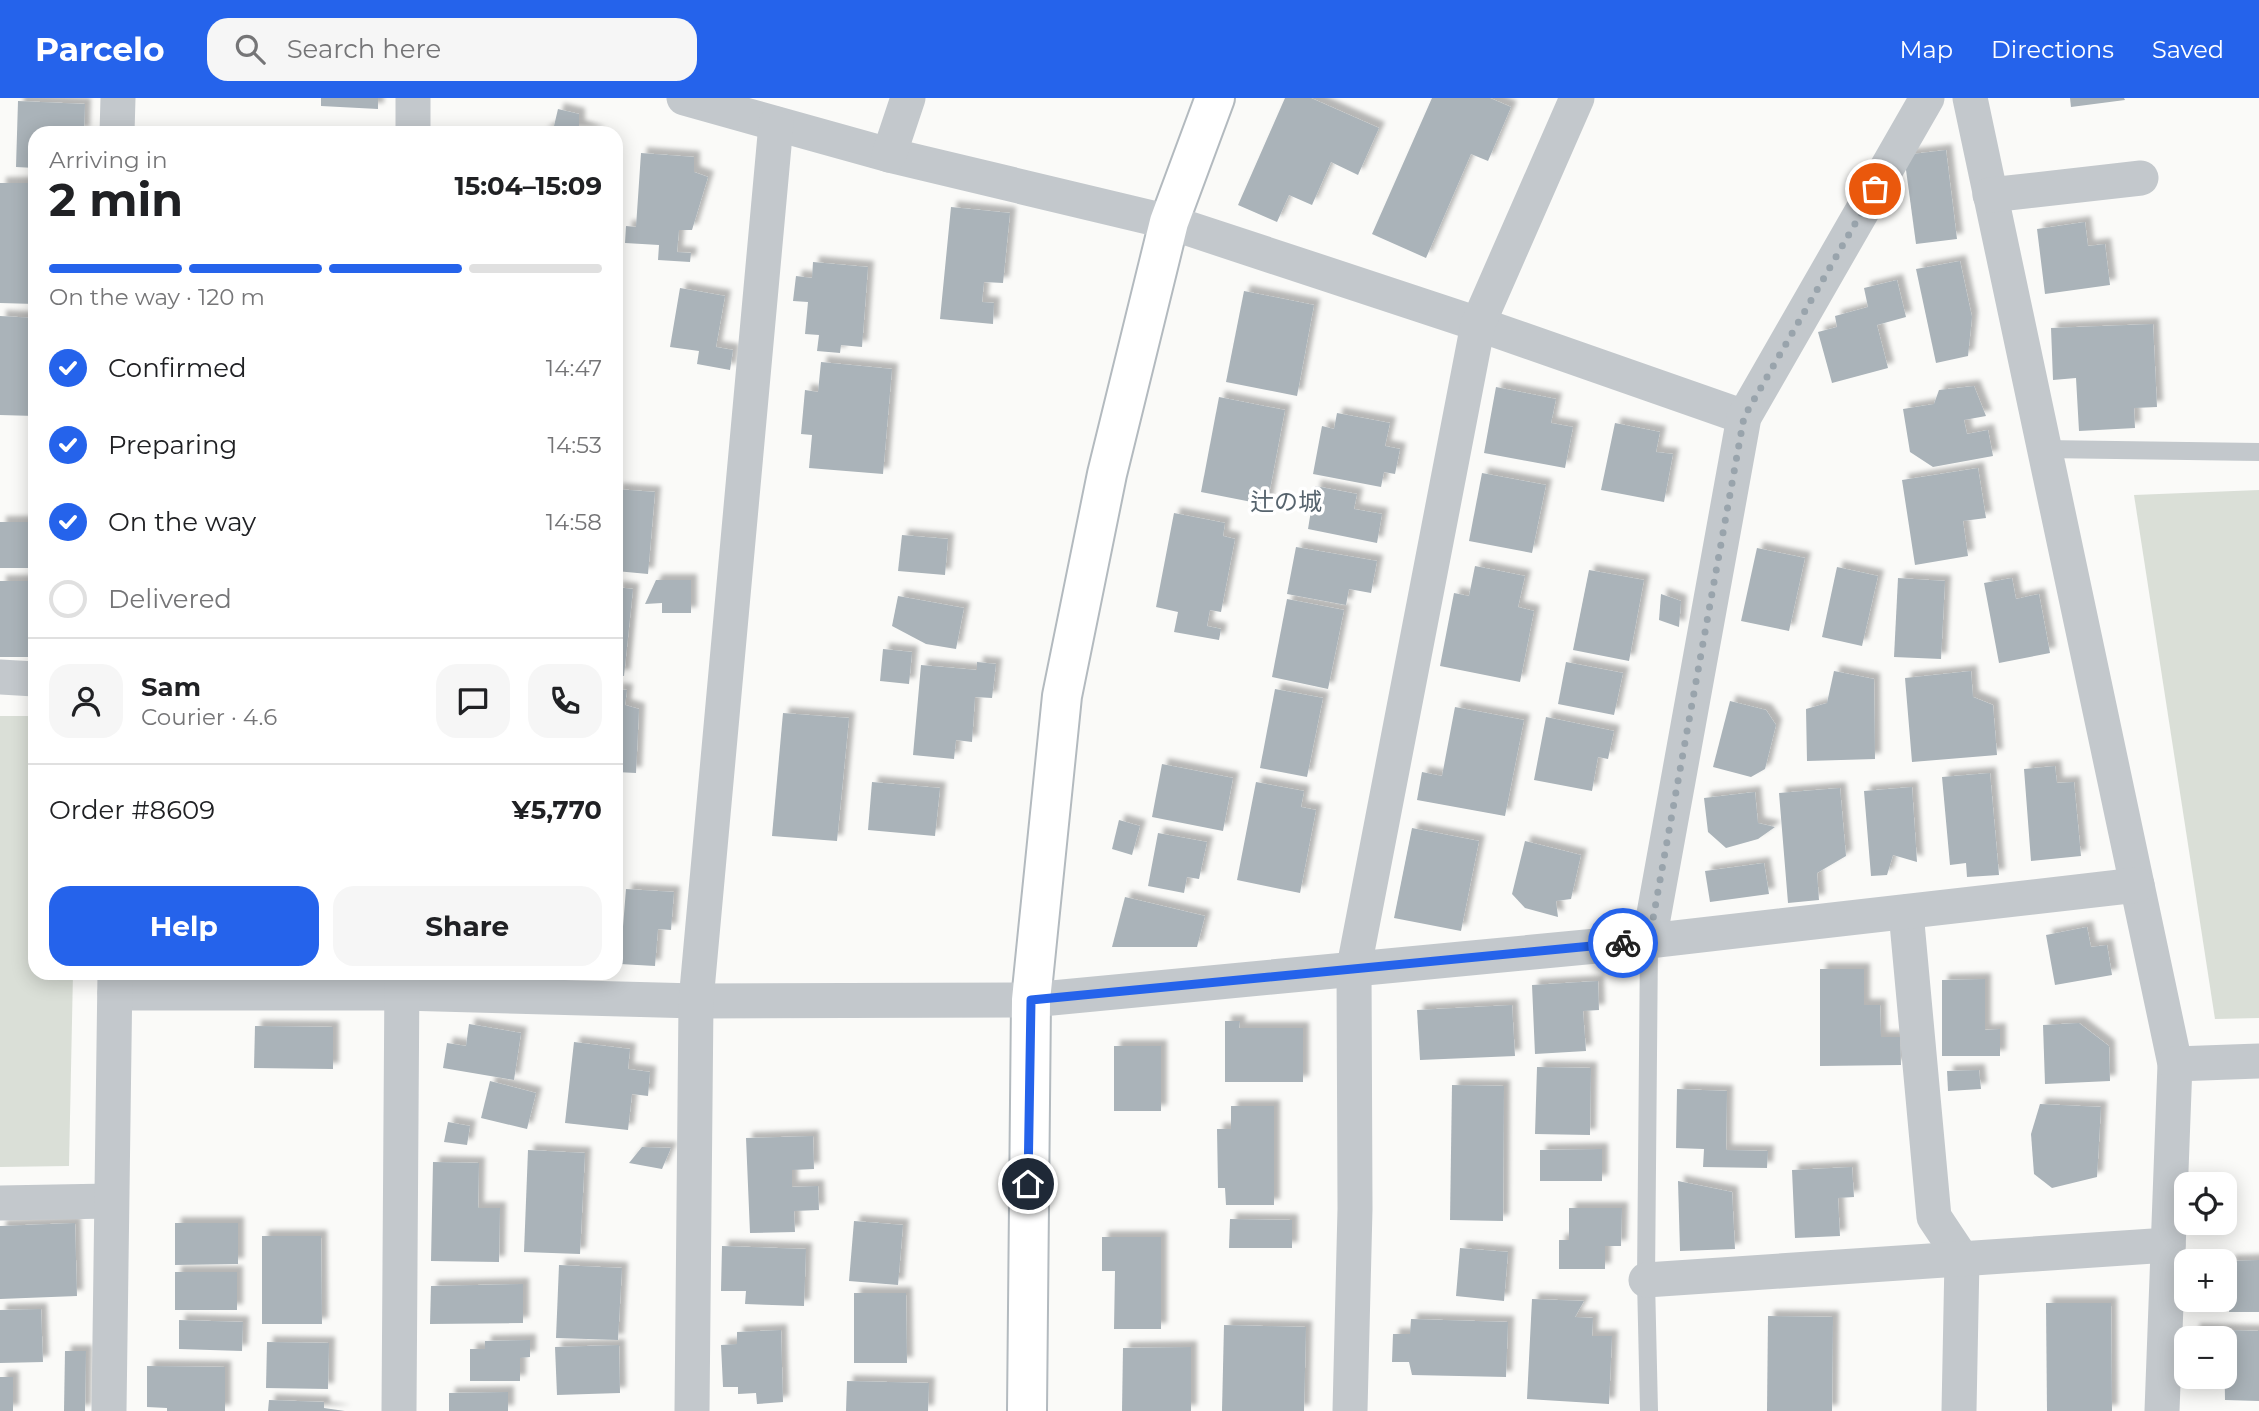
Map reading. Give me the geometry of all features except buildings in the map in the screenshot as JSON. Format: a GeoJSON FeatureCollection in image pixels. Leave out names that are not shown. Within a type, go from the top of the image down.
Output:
{"type":"FeatureCollection","features":[{"type":"Feature","properties":{"kind":"street"},"geometry":{"type":"LineString","coordinates":[[117,126],[118,98]]}},
{"type":"Feature","properties":{"kind":"street"},"geometry":{"type":"LineString","coordinates":[[413,98],[413,126]]}},
{"type":"Feature","properties":{"kind":"street"},"geometry":{"type":"LineString","coordinates":[[684,98],[889,155],[1169,222],[1478,324],[1744,417]]}},
{"type":"Feature","properties":{"kind":"street"},"geometry":{"type":"LineString","coordinates":[[889,155],[908,98]]}},
{"type":"Feature","properties":{"kind":"street"},"geometry":{"type":"LineString","coordinates":[[1027,1411],[1031,1000],[1062,696],[1107,474],[1169,222],[1214,98]]}},
{"type":"Feature","properties":{"kind":"street"},"geometry":{"type":"LineString","coordinates":[[1350,1411],[1355,1209],[1354,967],[1478,324],[1577,98]]}},
{"type":"Feature","properties":{"kind":"street"},"geometry":{"type":"LineString","coordinates":[[1649,941],[1744,417],[1927,98]]}},
{"type":"Feature","properties":{"kind":"street"},"geometry":{"type":"LineString","coordinates":[[1970,98],[2175,1064],[2162,1411]]}},
{"type":"Feature","properties":{"kind":"street"},"geometry":{"type":"LineString","coordinates":[[692,1411],[696,1001],[776,124]]}},
{"type":"Feature","properties":{"kind":"street"},"geometry":{"type":"LineString","coordinates":[[1990,195],[2141,178]]}},
{"type":"Feature","properties":{"kind":"street"},"geometry":{"type":"LineString","coordinates":[[0,677],[28,678]]}},
{"type":"Feature","properties":{"kind":"street"},"geometry":{"type":"LineString","coordinates":[[109,1411],[115,983],[402,983],[696,1001],[1031,1000],[1354,967],[1649,941],[2137,885]]}},
{"type":"Feature","properties":{"kind":"street"},"geometry":{"type":"LineString","coordinates":[[1906,912],[1934,1217],[1962,1259],[1959,1411]]}},
{"type":"Feature","properties":{"kind":"street"},"geometry":{"type":"LineString","coordinates":[[399,1411],[402,983]]}},
{"type":"Feature","properties":{"kind":"street"},"geometry":{"type":"LineString","coordinates":[[2175,1064],[2259,1061]]}},
{"type":"Feature","properties":{"kind":"street"},"geometry":{"type":"LineString","coordinates":[[0,1203],[110,1201]]}},
{"type":"Feature","properties":{"kind":"street"},"geometry":{"type":"LineString","coordinates":[[1646,1280],[2168,1245]]}},
{"type":"Feature","properties":{"kind":"lane"},"geometry":{"type":"LineString","coordinates":[[2044,449],[2259,452]]}},
{"type":"Feature","properties":{"kind":"lane"},"geometry":{"type":"LineString","coordinates":[[1649,941],[1646,1280],[1649,1411]]}},
{"type":"Feature","properties":{"kind":"shaded area"},"geometry":{"type":"Polygon","coordinates":[[[2259,490],[2259,1018],[2215,1019],[2134,495],[2259,490]]]}},
{"type":"Feature","properties":{"kind":"shaded area"},"geometry":{"type":"Polygon","coordinates":[[[0,716],[28,716],[28,980],[73,980],[69,1166],[0,1167],[0,716]]]}},
{"type":"Feature","properties":{"kind":"way so far"},"geometry":{"type":"LineString","coordinates":[[1623,943],[1649,941],[1744,417],[1875,189]]}},
{"type":"Feature","properties":{"kind":"district","name":"辻の城"},"geometry":{"type":"Point","coordinates":[1286,502]}},
{"type":"Feature","properties":{"kind":"route"},"geometry":{"type":"LineString","coordinates":[[1028,1184],[1031,1000],[1623,943]]}}]}
